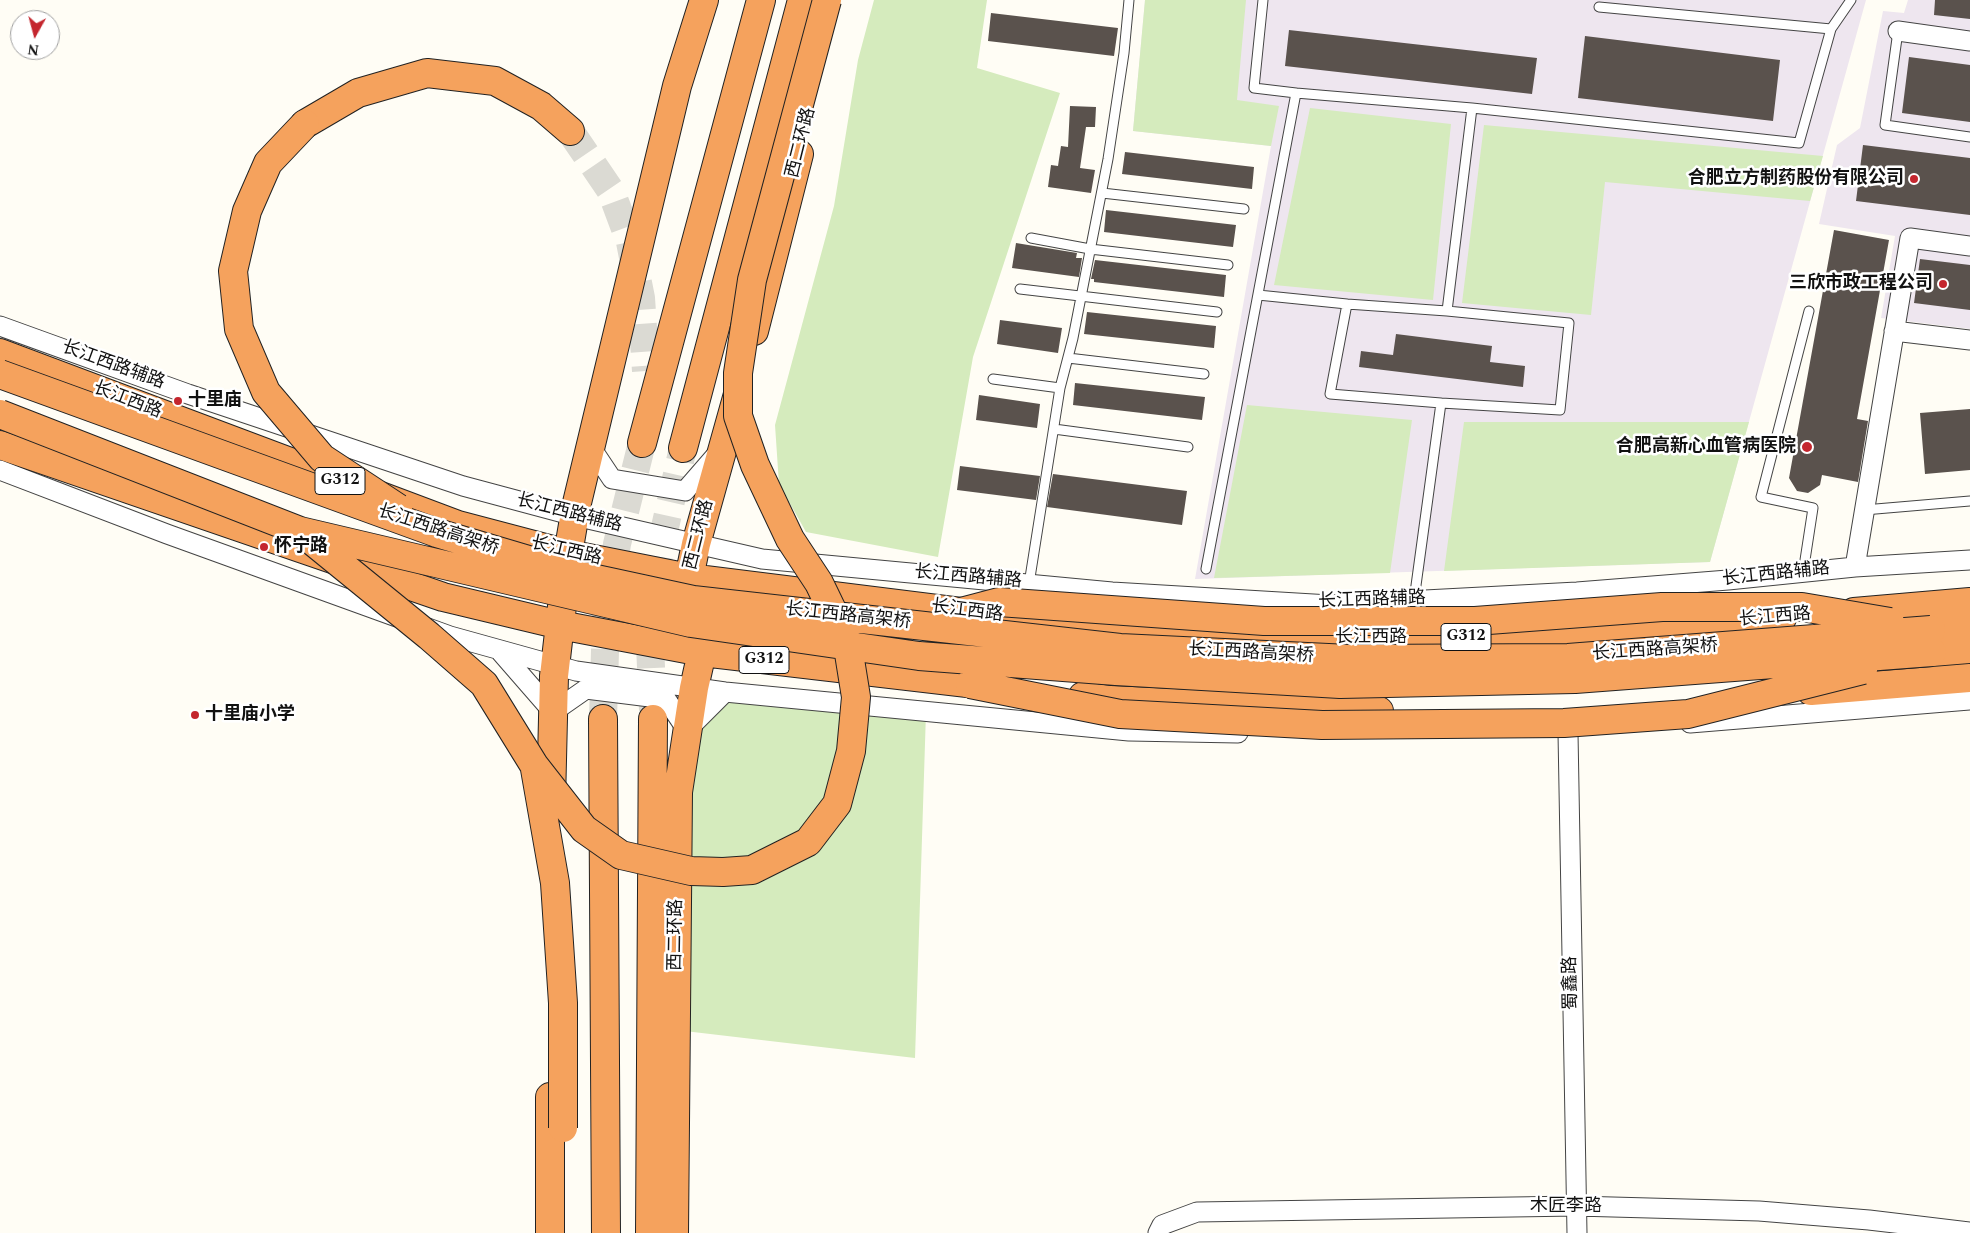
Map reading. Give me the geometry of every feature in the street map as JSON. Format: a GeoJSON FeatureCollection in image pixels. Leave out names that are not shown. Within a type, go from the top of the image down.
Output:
{"type":"FeatureCollection","features":[{"type":"Feature","properties":{"kind":"highway"},"geometry":{"type":"LineString","coordinates":[[550,1233],[551,1145],[548,909],[553,712],[555,665],[568,554],[590,446],[677,86],[704,0]]}},
{"type":"Feature","properties":{"kind":"highway"},"geometry":{"type":"LineString","coordinates":[[646,371],[645,431],[761,0]]}},
{"type":"Feature","properties":{"kind":"highway","name":"西二环路"},"geometry":{"type":"LineString","coordinates":[[683,448],[802,0]]}},
{"type":"Feature","properties":{"kind":"highway"},"geometry":{"type":"LineString","coordinates":[[300,531],[429,636],[484,684],[534,765],[584,829],[621,855],[691,871],[723,872],[752,870],[808,842],[837,804],[851,751],[856,697],[847,641],[819,583],[790,539],[755,465],[738,416],[738,373],[752,280],[827,0]]}},
{"type":"Feature","properties":{"kind":"highway","name":"西二环路"},"geometry":{"type":"LineString","coordinates":[[674,1233],[678,792],[694,688],[702,652],[689,578],[696,544],[744,370],[840,0]]}},
{"type":"Feature","properties":{"kind":"highway"},"geometry":{"type":"LineString","coordinates":[[437,533],[322,458],[266,392],[239,329],[233,271],[247,211],[268,163],[305,124],[358,93],[427,73],[495,82],[541,106],[570,131]]}},
{"type":"Feature","properties":{"kind":"highway","name":"长江西路"},"geometry":{"type":"LineString","coordinates":[[0,353],[458,525],[568,554],[689,578],[1114,629],[1357,639],[1575,635],[1970,602]]}},
{"type":"Feature","properties":{"kind":"highway","name":"长江西路高架桥"},"geometry":{"type":"LineString","coordinates":[[0,374],[437,533],[582,576],[693,600],[1120,648],[1349,659],[1568,658],[1931,641],[1970,649]]}},
{"type":"Feature","properties":{"kind":"highway","name":"长江西路高架桥"},"geometry":{"type":"LineString","coordinates":[[0,414],[300,531],[691,623],[919,656],[1340,684],[1575,679],[1931,641],[1970,626]]}},
{"type":"Feature","properties":{"kind":"highway","name":"G312"},"geometry":{"type":"LineString","coordinates":[[0,445],[443,597],[560,625],[702,652],[970,684],[1110,700],[1344,711],[1560,711],[1970,678]]}},
{"type":"Feature","properties":{"kind":"highway"},"geometry":{"type":"LineString","coordinates":[[961,612],[999,602],[1264,621],[1475,621],[1662,607],[1802,607],[1931,641]]}},
{"type":"Feature","properties":{"kind":"highway"},"geometry":{"type":"LineString","coordinates":[[970,684],[1120,714],[1322,725],[1564,723],[1688,714],[1931,641]]}},
{"type":"Feature","properties":{"kind":"highway"},"geometry":{"type":"LineString","coordinates":[[603,719],[606,1233]]}},
{"type":"Feature","properties":{"kind":"highway","name":"西二环路"},"geometry":{"type":"LineString","coordinates":[[650,1233],[653,719]]}},
{"type":"Feature","properties":{"kind":"highway"},"geometry":{"type":"LineString","coordinates":[[534,765],[555,883],[563,1003],[564,1128],[568,1233]]}},
{"type":"Feature","properties":{"kind":"street"},"geometry":{"type":"LineString","coordinates":[[1898,31],[1970,41]]}},
{"type":"Feature","properties":{"kind":"street"},"geometry":{"type":"LineString","coordinates":[[1855,567],[1910,238],[1970,246]]}},
{"type":"Feature","properties":{"kind":"street","name":"长江西路辅路"},"geometry":{"type":"LineString","coordinates":[[0,326],[188,394],[463,486],[575,516],[762,559],[1112,592],[1330,605],[1577,592],[1728,580],[1855,567],[1970,560]]}},
{"type":"Feature","properties":{"kind":"street"},"geometry":{"type":"LineString","coordinates":[[1894,330],[1970,340]]}},
{"type":"Feature","properties":{"kind":"street"},"geometry":{"type":"LineString","coordinates":[[590,446],[612,479],[685,491],[722,448]]}},
{"type":"Feature","properties":{"kind":"street"},"geometry":{"type":"LineString","coordinates":[[0,470],[167,534],[450,636],[576,671],[725,692],[1129,731],[1321,735],[1568,733],[1970,700]]}},
{"type":"Feature","properties":{"kind":"street"},"geometry":{"type":"LineString","coordinates":[[499,650],[553,712],[586,689],[666,699],[688,730],[725,692]]}},
{"type":"Feature","properties":{"kind":"street","name":"蜀鑫路"},"geometry":{"type":"LineString","coordinates":[[1568,733],[1577,1233]]}},
{"type":"Feature","properties":{"kind":"street","name":"木匠李路"},"geometry":{"type":"LineString","coordinates":[[1160,1229],[1197,1212],[1576,1206],[1759,1211],[1869,1220],[1970,1232]]}},
{"type":"Feature","properties":{"kind":"lane"},"geometry":{"type":"LineString","coordinates":[[1029,584],[1060,388],[1068,358],[1102,193],[1124,53],[1129,0]]}},
{"type":"Feature","properties":{"kind":"lane"},"geometry":{"type":"LineString","coordinates":[[1263,0],[1254,88],[1472,108],[1799,143],[1830,30],[1851,0]]}},
{"type":"Feature","properties":{"kind":"lane"},"geometry":{"type":"LineString","coordinates":[[1599,7],[1830,30]]}},
{"type":"Feature","properties":{"kind":"lane"},"geometry":{"type":"LineString","coordinates":[[1898,31],[1885,124],[1970,137]]}},
{"type":"Feature","properties":{"kind":"lane"},"geometry":{"type":"LineString","coordinates":[[1206,569],[1296,93]]}},
{"type":"Feature","properties":{"kind":"lane"},"geometry":{"type":"LineString","coordinates":[[1447,311],[1472,108]]}},
{"type":"Feature","properties":{"kind":"lane"},"geometry":{"type":"LineString","coordinates":[[1102,193],[1244,209]]}},
{"type":"Feature","properties":{"kind":"lane"},"geometry":{"type":"LineString","coordinates":[[1030,238],[1090,249],[1228,265]]}},
{"type":"Feature","properties":{"kind":"lane"},"geometry":{"type":"LineString","coordinates":[[1020,289],[1216,312]]}},
{"type":"Feature","properties":{"kind":"lane"},"geometry":{"type":"LineString","coordinates":[[1258,295],[1569,323],[1560,410],[1330,394],[1347,304]]}},
{"type":"Feature","properties":{"kind":"lane"},"geometry":{"type":"LineString","coordinates":[[1803,573],[1813,508],[1761,497],[1809,312]]}},
{"type":"Feature","properties":{"kind":"lane"},"geometry":{"type":"LineString","coordinates":[[1068,358],[1204,374]]}},
{"type":"Feature","properties":{"kind":"lane"},"geometry":{"type":"LineString","coordinates":[[993,379],[1060,388]]}},
{"type":"Feature","properties":{"kind":"lane"},"geometry":{"type":"LineString","coordinates":[[1414,600],[1441,403]]}},
{"type":"Feature","properties":{"kind":"lane"},"geometry":{"type":"LineString","coordinates":[[1054,429],[1188,447]]}},
{"type":"Feature","properties":{"kind":"lane"},"geometry":{"type":"LineString","coordinates":[[1864,510],[1970,502]]}},
{"type":"Feature","properties":{"kind":"shaded area"},"geometry":{"type":"Polygon","coordinates":[[[1145,0],[1866,0],[1710,562],[1195,579],[1271,146],[1133,131],[1145,0]]]}},
{"type":"Feature","properties":{"kind":"shaded area"},"geometry":{"type":"Polygon","coordinates":[[[1908,0],[1970,0],[1970,329],[1881,318],[1895,236],[1819,224],[1837,145],[1860,128],[1883,11],[1904,13],[1908,0]]]}},
{"type":"Feature","properties":{"kind":"green space"},"geometry":{"type":"Polygon","coordinates":[[[874,0],[987,0],[977,68],[1060,93],[973,357],[938,557],[806,532],[779,484],[775,425],[834,206],[858,60],[874,0]]]}},
{"type":"Feature","properties":{"kind":"green space"},"geometry":{"type":"Polygon","coordinates":[[[1145,0],[1246,0],[1237,100],[1279,106],[1271,146],[1133,131],[1145,0]]]}},
{"type":"Feature","properties":{"kind":"green space"},"geometry":{"type":"Polygon","coordinates":[[[1310,108],[1451,124],[1433,300],[1274,285],[1310,108]]]}},
{"type":"Feature","properties":{"kind":"green space"},"geometry":{"type":"Polygon","coordinates":[[[1484,125],[1823,156],[1810,201],[1605,182],[1591,315],[1462,303],[1484,125]]]}},
{"type":"Feature","properties":{"kind":"green space"},"geometry":{"type":"Polygon","coordinates":[[[1247,405],[1412,420],[1390,573],[1214,578],[1247,405]]]}},
{"type":"Feature","properties":{"kind":"green space"},"geometry":{"type":"Polygon","coordinates":[[[1464,422],[1749,422],[1710,562],[1444,571],[1464,422]]]}},
{"type":"Feature","properties":{"kind":"green space"},"geometry":{"type":"Polygon","coordinates":[[[725,692],[926,712],[915,1058],[676,1030],[687,730],[725,692]]]}},
{"type":"Feature","properties":{"kind":"building"},"geometry":{"type":"Polygon","coordinates":[[[1935,0],[1970,0],[1970,19],[1934,15],[1935,0]]]}},
{"type":"Feature","properties":{"kind":"building"},"geometry":{"type":"Polygon","coordinates":[[[991,13],[1118,28],[1114,56],[988,41],[991,13]]]}},
{"type":"Feature","properties":{"kind":"building"},"geometry":{"type":"Polygon","coordinates":[[[1289,30],[1537,58],[1532,94],[1285,66],[1289,30]]]}},
{"type":"Feature","properties":{"kind":"building"},"geometry":{"type":"Polygon","coordinates":[[[1585,36],[1780,60],[1773,121],[1578,98],[1585,36]]]}},
{"type":"Feature","properties":{"kind":"building"},"geometry":{"type":"Polygon","coordinates":[[[1909,57],[1970,65],[1970,122],[1902,113],[1909,57]]]}},
{"type":"Feature","properties":{"kind":"building"},"geometry":{"type":"Polygon","coordinates":[[[1070,106],[1096,107],[1095,127],[1086,127],[1080,168],[1095,170],[1091,193],[1048,187],[1051,165],[1058,166],[1061,146],[1068,147],[1070,106]]]}},
{"type":"Feature","properties":{"kind":"building","name":"合肥立方制药股份有限公司"},"geometry":{"type":"Polygon","coordinates":[[[1863,145],[1970,158],[1970,215],[1856,201],[1863,145]]]}},
{"type":"Feature","properties":{"kind":"building"},"geometry":{"type":"Polygon","coordinates":[[[1125,152],[1254,167],[1252,189],[1122,174],[1125,152]]]}},
{"type":"Feature","properties":{"kind":"building"},"geometry":{"type":"Polygon","coordinates":[[[1106,210],[1236,225],[1233,247],[1104,232],[1106,210]]]}},
{"type":"Feature","properties":{"kind":"building"},"geometry":{"type":"Polygon","coordinates":[[[1834,230],[1889,240],[1857,419],[1868,421],[1858,482],[1822,475],[1820,485],[1808,493],[1797,491],[1789,478],[1834,230]]]}},
{"type":"Feature","properties":{"kind":"building"},"geometry":{"type":"Polygon","coordinates":[[[1016,243],[1077,253],[1076,258],[1082,258],[1079,277],[1012,268],[1016,243]]]}},
{"type":"Feature","properties":{"kind":"building","name":"三欣市政工程公司"},"geometry":{"type":"Polygon","coordinates":[[[1920,259],[1970,265],[1970,310],[1914,303],[1920,259]]]}},
{"type":"Feature","properties":{"kind":"building"},"geometry":{"type":"Polygon","coordinates":[[[1095,260],[1226,275],[1224,297],[1094,282],[1094,279],[1091,279],[1095,260]]]}},
{"type":"Feature","properties":{"kind":"building"},"geometry":{"type":"Polygon","coordinates":[[[1087,312],[1216,326],[1214,348],[1084,334],[1087,312]]]}},
{"type":"Feature","properties":{"kind":"building"},"geometry":{"type":"Polygon","coordinates":[[[1000,320],[1062,328],[1058,353],[997,344],[1000,320]]]}},
{"type":"Feature","properties":{"kind":"building"},"geometry":{"type":"Polygon","coordinates":[[[1396,334],[1492,346],[1490,362],[1525,366],[1523,387],[1359,367],[1361,351],[1393,355],[1396,334]]]}},
{"type":"Feature","properties":{"kind":"building"},"geometry":{"type":"Polygon","coordinates":[[[1075,383],[1205,397],[1202,420],[1073,405],[1075,383]]]}},
{"type":"Feature","properties":{"kind":"building"},"geometry":{"type":"Polygon","coordinates":[[[979,395],[1040,404],[1037,428],[976,420],[979,395]]]}},
{"type":"Feature","properties":{"kind":"building"},"geometry":{"type":"Polygon","coordinates":[[[1970,409],[1970,470],[1925,474],[1920,413],[1970,409]]]}},
{"type":"Feature","properties":{"kind":"building"},"geometry":{"type":"Polygon","coordinates":[[[960,466],[1040,476],[1036,500],[957,490],[960,466]]]}},
{"type":"Feature","properties":{"kind":"building"},"geometry":{"type":"Polygon","coordinates":[[[1053,474],[1187,491],[1182,525],[1047,507],[1053,474]]]}},
{"type":"Feature","properties":{"kind":"tunnel"},"geometry":{"type":"LineString","coordinates":[[570,131],[611,191],[630,242],[641,298],[646,371]]}},
{"type":"Feature","properties":{"kind":"tunnel"},"geometry":{"type":"LineString","coordinates":[[603,719],[606,617],[617,544],[642,443]]}},
{"type":"Feature","properties":{"kind":"tunnel"},"geometry":{"type":"LineString","coordinates":[[653,710],[649,624],[660,549],[683,448]]}},
{"type":"Feature","properties":{"kind":"place","name":"合肥立方制药股份有限公司"},"geometry":{"type":"Point","coordinates":[1914,179]}},
{"type":"Feature","properties":{"kind":"place","name":"三欣市政工程公司"},"geometry":{"type":"Point","coordinates":[1943,284]}},
{"type":"Feature","properties":{"kind":"place","name":"十里庙"},"geometry":{"type":"Point","coordinates":[178,401]}},
{"type":"Feature","properties":{"kind":"place","name":"合肥高新心血管病医院"},"geometry":{"type":"Point","coordinates":[1807,447]}},
{"type":"Feature","properties":{"kind":"place","name":"怀宁路"},"geometry":{"type":"Point","coordinates":[264,547]}},
{"type":"Feature","properties":{"kind":"place","name":"十里庙小学"},"geometry":{"type":"Point","coordinates":[195,715]}}]}
